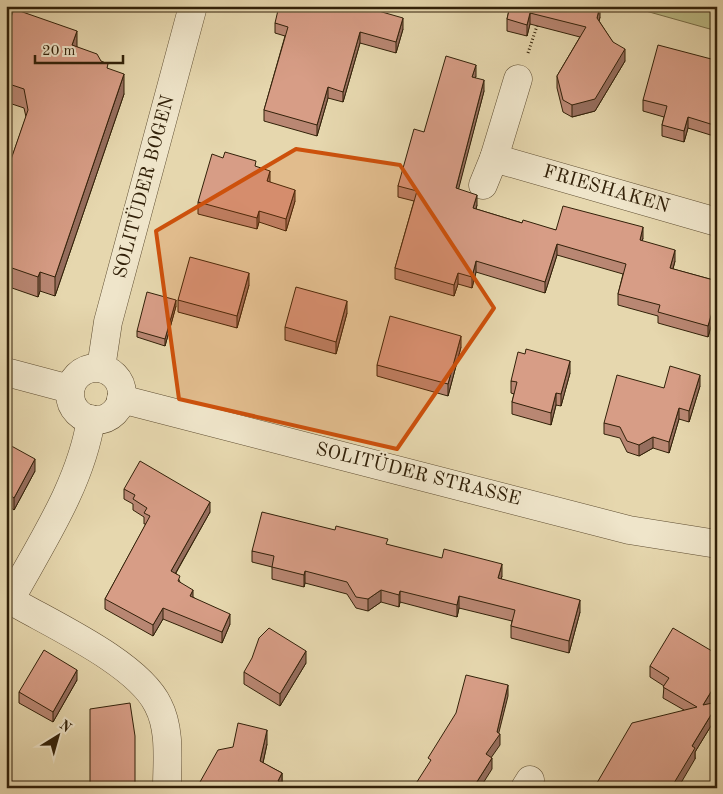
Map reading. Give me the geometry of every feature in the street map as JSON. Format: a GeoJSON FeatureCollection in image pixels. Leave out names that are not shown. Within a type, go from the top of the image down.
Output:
{"type":"FeatureCollection","features":[{"type":"Feature","properties":{"kind":"street","name":"SOLITÜDER BOGEN"},"geometry":{"type":"LineString","coordinates":[[101,368],[108,322],[193,6]]}},
{"type":"Feature","properties":{"kind":"street"},"geometry":{"type":"LineString","coordinates":[[483,184],[494,158],[518,79]]}},
{"type":"Feature","properties":{"kind":"street","name":"FRIESHAKEN"},"geometry":{"type":"LineString","coordinates":[[494,158],[717,222]]}},
{"type":"Feature","properties":{"kind":"street"},"geometry":{"type":"LineString","coordinates":[[91,368],[101,368],[110,372],[117,380],[121,389],[121,399],[117,408],[110,415],[101,419],[91,419],[81,415],[74,408],[70,398],[70,389],[74,379],[81,372],[91,368]]}},
{"type":"Feature","properties":{"kind":"street"},"geometry":{"type":"LineString","coordinates":[[6,372],[70,389]]}},
{"type":"Feature","properties":{"kind":"street","name":"SOLITÜDER STRASSE"},"geometry":{"type":"LineString","coordinates":[[121,399],[628,530],[717,544]]}},
{"type":"Feature","properties":{"kind":"street"},"geometry":{"type":"LineString","coordinates":[[91,419],[87,446],[76,476],[8,604],[123,665],[144,686],[158,705],[166,730],[167,788]]}},
{"type":"Feature","properties":{"kind":"path"},"geometry":{"type":"LineString","coordinates":[[518,79],[524,68],[541,15]]}},
{"type":"Feature","properties":{"kind":"path"},"geometry":{"type":"LineString","coordinates":[[716,569],[714,595],[717,596]]}},
{"type":"Feature","properties":{"kind":"highlighted area"},"geometry":{"type":"Polygon","coordinates":[[[296,149],[400,165],[494,308],[397,449],[179,399],[156,231],[296,149]]]}},
{"type":"Feature","properties":{"kind":"green space"},"geometry":{"type":"Polygon","coordinates":[[[628,6],[717,6],[717,31],[628,6]]]}},
{"type":"Feature","properties":{"kind":"building"},"geometry":{"type":"Polygon","coordinates":[[[279,6],[361,6],[403,18],[396,42],[360,32],[343,92],[328,87],[317,125],[264,110],[288,27],[275,23],[279,6]]]}},
{"type":"Feature","properties":{"kind":"building"},"geometry":{"type":"Polygon","coordinates":[[[510,6],[600,6],[597,18],[613,42],[625,49],[595,99],[572,105],[563,100],[557,76],[586,27],[530,13],[527,25],[507,19],[510,6]]]}},
{"type":"Feature","properties":{"kind":"building"},"geometry":{"type":"Polygon","coordinates":[[[14,9],[77,31],[72,45],[97,54],[101,61],[108,64],[107,68],[124,74],[55,277],[40,272],[38,277],[12,268],[10,272],[6,271],[6,174],[28,110],[24,89],[6,83],[6,31],[14,9]]]}},
{"type":"Feature","properties":{"kind":"building"},"geometry":{"type":"Polygon","coordinates":[[[658,45],[715,60],[712,74],[717,76],[717,126],[688,117],[684,131],[662,125],[667,106],[643,100],[658,45]]]}},
{"type":"Feature","properties":{"kind":"building"},"geometry":{"type":"Polygon","coordinates":[[[446,56],[476,65],[472,77],[484,80],[456,188],[477,195],[473,208],[522,223],[523,220],[556,230],[563,206],[643,227],[640,240],[675,250],[670,268],[717,281],[717,295],[708,326],[658,312],[660,305],[618,294],[626,264],[557,244],[545,282],[476,261],[472,277],[458,273],[454,285],[395,268],[417,191],[398,186],[414,129],[424,132],[446,56]]]}},
{"type":"Feature","properties":{"kind":"building"},"geometry":{"type":"Polygon","coordinates":[[[225,152],[256,161],[255,166],[270,171],[267,181],[295,190],[286,219],[259,211],[257,218],[198,202],[212,154],[223,158],[225,152]]]}},
{"type":"Feature","properties":{"kind":"building"},"geometry":{"type":"Polygon","coordinates":[[[190,257],[249,273],[237,316],[178,300],[190,257]]]}},
{"type":"Feature","properties":{"kind":"building"},"geometry":{"type":"Polygon","coordinates":[[[296,287],[347,301],[336,342],[285,327],[296,287]]]}},
{"type":"Feature","properties":{"kind":"building"},"geometry":{"type":"Polygon","coordinates":[[[147,292],[176,300],[165,339],[137,331],[147,292]]]}},
{"type":"Feature","properties":{"kind":"building"},"geometry":{"type":"Polygon","coordinates":[[[390,316],[461,336],[448,384],[377,365],[390,316]]]}},
{"type":"Feature","properties":{"kind":"building"},"geometry":{"type":"Polygon","coordinates":[[[526,349],[570,361],[561,394],[556,393],[551,413],[512,402],[517,382],[511,381],[518,352],[525,354],[526,349]]]}},
{"type":"Feature","properties":{"kind":"building"},"geometry":{"type":"Polygon","coordinates":[[[670,366],[700,375],[689,411],[679,408],[669,442],[653,437],[639,445],[627,441],[620,427],[604,423],[617,375],[664,388],[670,366]]]}},
{"type":"Feature","properties":{"kind":"building"},"geometry":{"type":"Polygon","coordinates":[[[6,443],[35,459],[14,498],[10,495],[6,502],[6,443]]]}},
{"type":"Feature","properties":{"kind":"building"},"geometry":{"type":"Polygon","coordinates":[[[140,461],[210,502],[171,571],[180,576],[178,581],[193,590],[190,596],[230,614],[222,632],[163,608],[153,625],[105,599],[150,516],[144,513],[147,508],[133,499],[135,495],[124,489],[140,461]]]}},
{"type":"Feature","properties":{"kind":"building"},"geometry":{"type":"Polygon","coordinates":[[[262,512],[335,530],[336,526],[388,539],[386,544],[442,558],[444,549],[502,564],[498,578],[580,600],[569,641],[511,626],[515,610],[459,596],[457,605],[400,591],[399,595],[381,590],[368,599],[356,597],[347,582],[305,571],[304,575],[272,567],[274,556],[252,551],[262,512]]]}},
{"type":"Feature","properties":{"kind":"building"},"geometry":{"type":"Polygon","coordinates":[[[269,628],[306,651],[280,694],[244,672],[252,658],[259,638],[269,628]]]}},
{"type":"Feature","properties":{"kind":"building"},"geometry":{"type":"Polygon","coordinates":[[[673,628],[717,654],[717,682],[703,705],[717,702],[717,705],[692,746],[695,748],[671,788],[594,788],[632,723],[697,707],[663,687],[669,678],[650,666],[673,628]]]}},
{"type":"Feature","properties":{"kind":"building"},"geometry":{"type":"Polygon","coordinates":[[[44,650],[77,670],[53,712],[19,692],[44,650]]]}},
{"type":"Feature","properties":{"kind":"building"},"geometry":{"type":"Polygon","coordinates":[[[466,675],[508,685],[497,732],[500,734],[486,754],[492,758],[473,788],[413,788],[431,760],[428,758],[456,713],[466,675]]]}},
{"type":"Feature","properties":{"kind":"building"},"geometry":{"type":"Polygon","coordinates":[[[130,703],[135,736],[135,788],[90,788],[90,709],[130,703]]]}},
{"type":"Feature","properties":{"kind":"building"},"geometry":{"type":"Polygon","coordinates":[[[238,723],[267,730],[260,761],[282,773],[278,781],[282,783],[280,788],[204,788],[205,784],[200,782],[218,750],[233,747],[238,723]]]}},
{"type":"Feature","properties":{"kind":"building"},"geometry":{"type":"Polygon","coordinates":[[[6,782],[16,788],[6,788],[6,782]]]}}]}
